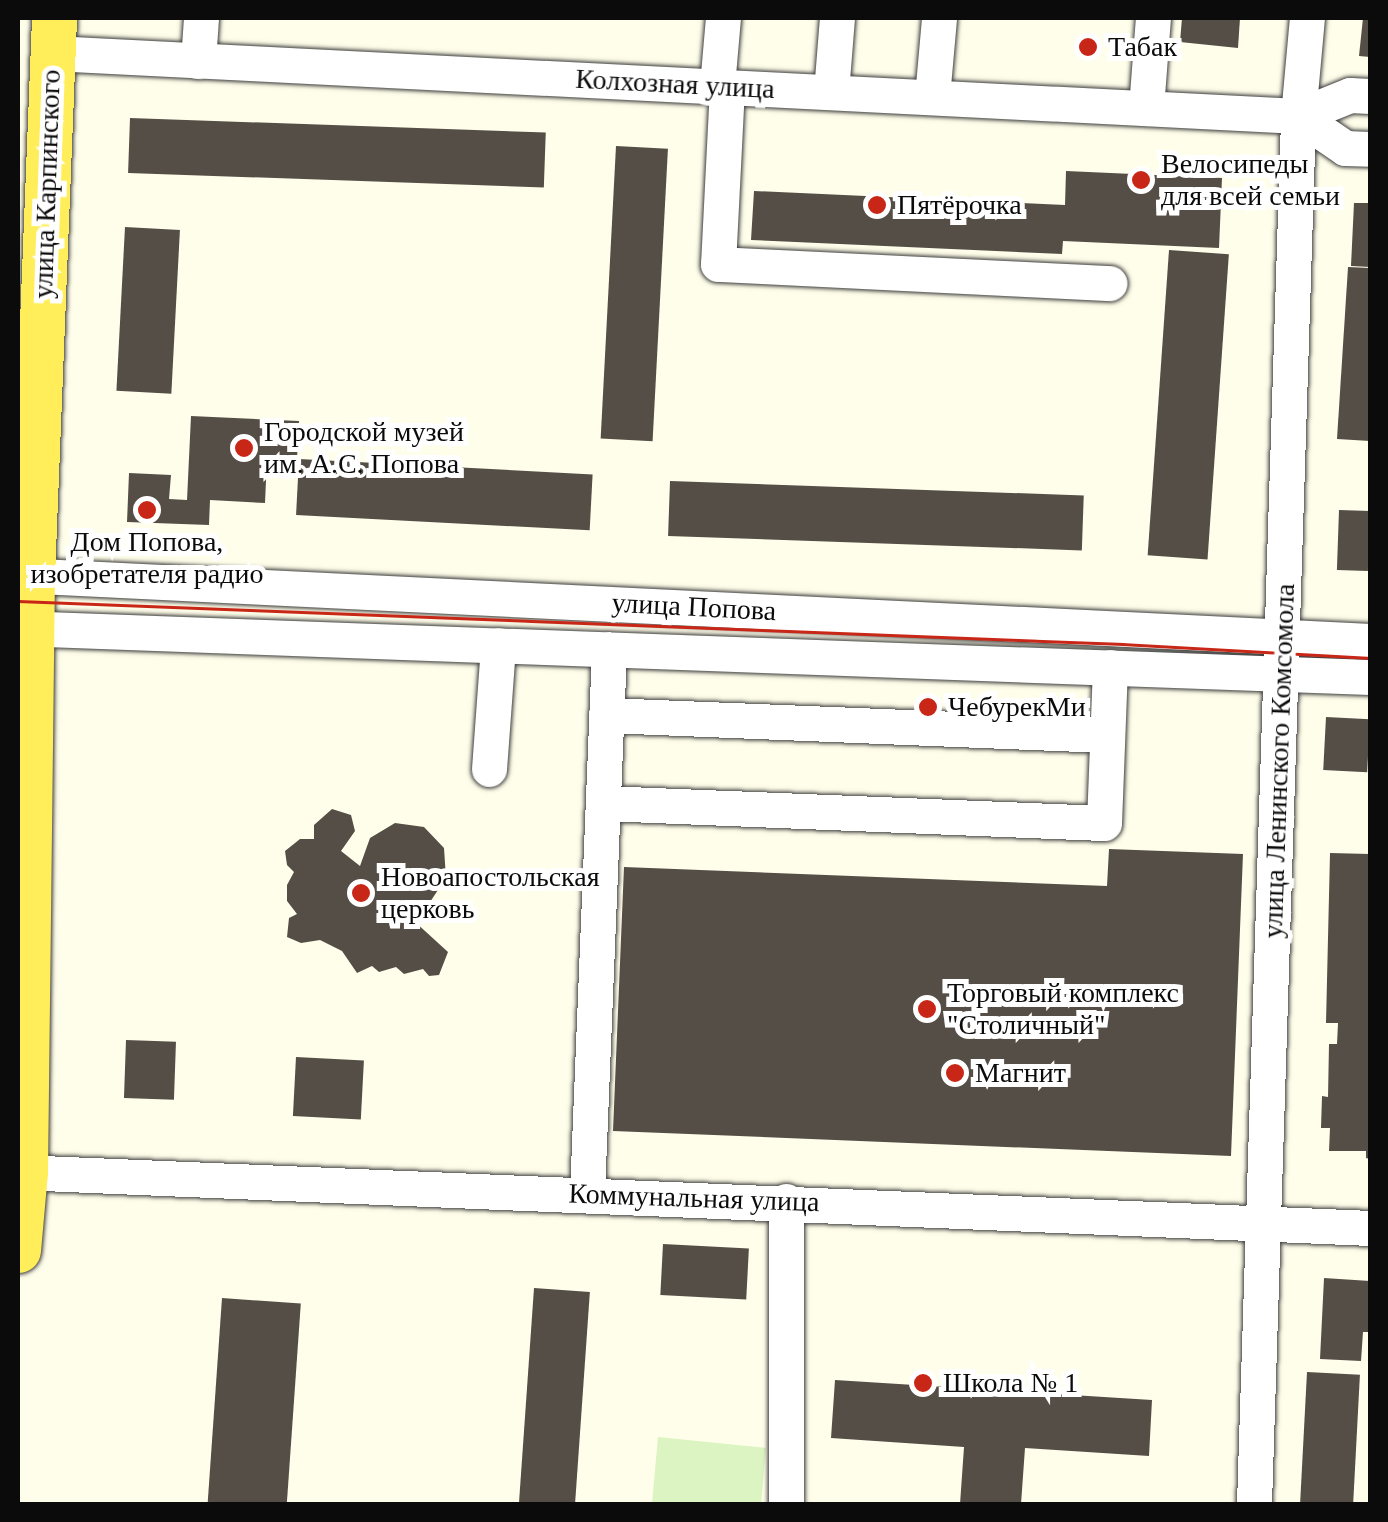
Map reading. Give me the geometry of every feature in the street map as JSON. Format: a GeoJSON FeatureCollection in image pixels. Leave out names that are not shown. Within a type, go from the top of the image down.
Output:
{"type":"FeatureCollection","features":[{"type":"Feature","properties":{"kind":"main road","name":"улица Карпинского"},"geometry":{"type":"LineString","coordinates":[[18,1250],[25,576],[53,35]]}},
{"type":"Feature","properties":{"kind":"street"},"geometry":{"type":"LineString","coordinates":[[198,60],[201,18]]}},
{"type":"Feature","properties":{"kind":"street"},"geometry":{"type":"LineString","coordinates":[[723,18],[718,264],[1110,283]]}},
{"type":"Feature","properties":{"kind":"street"},"geometry":{"type":"LineString","coordinates":[[830,92],[837,18]]}},
{"type":"Feature","properties":{"kind":"street"},"geometry":{"type":"LineString","coordinates":[[932,97],[940,18]]}},
{"type":"Feature","properties":{"kind":"street"},"geometry":{"type":"LineString","coordinates":[[1146,108],[1153,18]]}},
{"type":"Feature","properties":{"kind":"street","name":"улица Ленинского Комсомола"},"geometry":{"type":"LineString","coordinates":[[1254,1504],[1298,116],[1306,18]]}},
{"type":"Feature","properties":{"kind":"street","name":"Колхозная улица"},"geometry":{"type":"LineString","coordinates":[[53,35],[198,60],[1298,116],[1350,95],[1370,96]]}},
{"type":"Feature","properties":{"kind":"street"},"geometry":{"type":"LineString","coordinates":[[1298,116],[1345,148],[1370,149]]}},
{"type":"Feature","properties":{"kind":"street","name":"улица Попова"},"geometry":{"type":"LineString","coordinates":[[25,576],[1370,640]]}},
{"type":"Feature","properties":{"kind":"street","name":"улица Попова"},"geometry":{"type":"LineString","coordinates":[[25,628],[1370,678]]}},
{"type":"Feature","properties":{"kind":"street"},"geometry":{"type":"LineString","coordinates":[[489,769],[498,645]]}},
{"type":"Feature","properties":{"kind":"street"},"geometry":{"type":"LineString","coordinates":[[588,1193],[609,649]]}},
{"type":"Feature","properties":{"kind":"street"},"geometry":{"type":"LineString","coordinates":[[602,803],[1104,822],[1110,667]]}},
{"type":"Feature","properties":{"kind":"street"},"geometry":{"type":"LineString","coordinates":[[606,716],[1107,735]]}},
{"type":"Feature","properties":{"kind":"street","name":"Коммунальная улица"},"geometry":{"type":"LineString","coordinates":[[21,1172],[1370,1228]]}},
{"type":"Feature","properties":{"kind":"street"},"geometry":{"type":"LineString","coordinates":[[786,1201],[786,1504]]}},
{"type":"Feature","properties":{"kind":"green space"},"geometry":{"type":"Polygon","coordinates":[[[658,1437],[766,1448],[761,1504],[652,1504],[658,1437]]]}},
{"type":"Feature","properties":{"kind":"building"},"geometry":{"type":"Polygon","coordinates":[[[1182,18],[1240,18],[1238,48],[1180,42],[1182,18]]]}},
{"type":"Feature","properties":{"kind":"building"},"geometry":{"type":"Polygon","coordinates":[[[1363,18],[1370,18],[1370,57],[1359,56],[1363,18]]]}},
{"type":"Feature","properties":{"kind":"building","name":"Табак"},"geometry":{"type":"Polygon","coordinates":[[[1078,39],[1098,40],[1097,56],[1077,55],[1078,39]]]}},
{"type":"Feature","properties":{"kind":"building"},"geometry":{"type":"Polygon","coordinates":[[[130,118],[546,133],[544,187],[128,173],[130,118]]]}},
{"type":"Feature","properties":{"kind":"building"},"geometry":{"type":"Polygon","coordinates":[[[616,146],[668,149],[653,441],[601,439],[616,146]]]}},
{"type":"Feature","properties":{"kind":"building"},"geometry":{"type":"Polygon","coordinates":[[[1066,171],[1222,178],[1219,248],[1063,241],[1062,254],[751,240],[754,191],[1065,205],[1066,171]]]}},
{"type":"Feature","properties":{"kind":"building"},"geometry":{"type":"Polygon","coordinates":[[[1354,203],[1370,203],[1370,267],[1351,266],[1354,203]]]}},
{"type":"Feature","properties":{"kind":"building"},"geometry":{"type":"Polygon","coordinates":[[[125,227],[180,230],[171,394],[116,391],[125,227]]]}},
{"type":"Feature","properties":{"kind":"building"},"geometry":{"type":"Polygon","coordinates":[[[1169,250],[1229,254],[1208,559],[1148,555],[1169,250]]]}},
{"type":"Feature","properties":{"kind":"building"},"geometry":{"type":"Polygon","coordinates":[[[1348,267],[1370,268],[1370,441],[1337,439],[1348,267]]]}},
{"type":"Feature","properties":{"kind":"building"},"geometry":{"type":"Polygon","coordinates":[[[191,416],[299,421],[297,459],[267,458],[265,503],[210,500],[209,525],[127,522],[129,473],[171,475],[169,499],[187,500],[191,416]]]}},
{"type":"Feature","properties":{"kind":"building"},"geometry":{"type":"Polygon","coordinates":[[[299,459],[593,474],[590,530],[296,515],[299,459]]]}},
{"type":"Feature","properties":{"kind":"building"},"geometry":{"type":"Polygon","coordinates":[[[670,481],[1084,495],[1082,550],[668,536],[670,481]]]}},
{"type":"Feature","properties":{"kind":"building"},"geometry":{"type":"Polygon","coordinates":[[[1339,510],[1370,511],[1368,571],[1337,570],[1339,510]]]}},
{"type":"Feature","properties":{"kind":"building"},"geometry":{"type":"Polygon","coordinates":[[[1326,717],[1370,719],[1367,772],[1323,770],[1326,717]]]}},
{"type":"Feature","properties":{"kind":"building","name":"Новоапостольская церковь"},"geometry":{"type":"Polygon","coordinates":[[[332,809],[351,815],[355,831],[341,851],[360,866],[370,838],[395,823],[424,827],[444,848],[446,878],[430,902],[402,910],[448,952],[439,975],[429,976],[423,969],[404,974],[396,967],[379,972],[372,966],[357,973],[342,951],[320,940],[301,943],[287,937],[289,918],[297,914],[287,901],[287,885],[294,872],[287,865],[285,851],[300,839],[314,839],[314,825],[332,809]]]}},
{"type":"Feature","properties":{"kind":"building","name":"Торговый комплекс \"Столичный\""},"geometry":{"type":"Polygon","coordinates":[[[1109,849],[1243,854],[1231,1156],[613,1131],[624,867],[1107,886],[1109,849]]]}},
{"type":"Feature","properties":{"kind":"building"},"geometry":{"type":"Polygon","coordinates":[[[1330,853],[1370,854],[1370,1159],[1366,1158],[1366,1151],[1329,1151],[1330,1128],[1321,1128],[1322,1096],[1328,1097],[1329,1044],[1337,1044],[1338,1023],[1326,1023],[1330,853]]]}},
{"type":"Feature","properties":{"kind":"building"},"geometry":{"type":"Polygon","coordinates":[[[126,1040],[176,1042],[174,1100],[124,1098],[126,1040]]]}},
{"type":"Feature","properties":{"kind":"building"},"geometry":{"type":"Polygon","coordinates":[[[296,1057],[364,1061],[361,1119],[293,1116],[296,1057]]]}},
{"type":"Feature","properties":{"kind":"building"},"geometry":{"type":"Polygon","coordinates":[[[663,1244],[749,1249],[746,1299],[660,1295],[663,1244]]]}},
{"type":"Feature","properties":{"kind":"building"},"geometry":{"type":"Polygon","coordinates":[[[1324,1278],[1370,1281],[1370,1332],[1363,1332],[1361,1361],[1320,1359],[1324,1278]]]}},
{"type":"Feature","properties":{"kind":"building"},"geometry":{"type":"Polygon","coordinates":[[[534,1288],[590,1292],[575,1504],[519,1504],[534,1288]]]}},
{"type":"Feature","properties":{"kind":"building"},"geometry":{"type":"Polygon","coordinates":[[[222,1298],[301,1304],[287,1504],[208,1504],[222,1298]]]}},
{"type":"Feature","properties":{"kind":"building"},"geometry":{"type":"Polygon","coordinates":[[[1307,1372],[1360,1375],[1353,1504],[1300,1504],[1307,1372]]]}},
{"type":"Feature","properties":{"kind":"building"},"geometry":{"type":"Polygon","coordinates":[[[835,1380],[1152,1400],[1149,1456],[1025,1448],[1021,1504],[960,1504],[964,1447],[831,1438],[835,1380]]]}},
{"type":"Feature","properties":{"kind":"tram line"},"geometry":{"type":"LineString","coordinates":[[18,601],[1123,644],[1370,658]]}},
{"type":"Feature","properties":{"kind":"place","name":"Табак"},"geometry":{"type":"Point","coordinates":[1088,47]}},
{"type":"Feature","properties":{"kind":"place","name":"Велосипеды для всей семьи"},"geometry":{"type":"Point","coordinates":[1141,180]}},
{"type":"Feature","properties":{"kind":"place","name":"Пятёрочка"},"geometry":{"type":"Point","coordinates":[877,205]}},
{"type":"Feature","properties":{"kind":"place","name":"Городской музей им. А.С. Попова"},"geometry":{"type":"Point","coordinates":[244,448]}},
{"type":"Feature","properties":{"kind":"place","name":"Дом Попова, изобретателя радио"},"geometry":{"type":"Point","coordinates":[147,510]}},
{"type":"Feature","properties":{"kind":"place","name":"ЧебурекМи"},"geometry":{"type":"Point","coordinates":[928,707]}},
{"type":"Feature","properties":{"kind":"place","name":"Новоапостольская церковь"},"geometry":{"type":"Point","coordinates":[361,893]}},
{"type":"Feature","properties":{"kind":"place","name":"Торговый комплекс \"Столичный\""},"geometry":{"type":"Point","coordinates":[927,1009]}},
{"type":"Feature","properties":{"kind":"place","name":"Магнит"},"geometry":{"type":"Point","coordinates":[955,1073]}},
{"type":"Feature","properties":{"kind":"place","name":"Школа № 1"},"geometry":{"type":"Point","coordinates":[923,1383]}}]}
